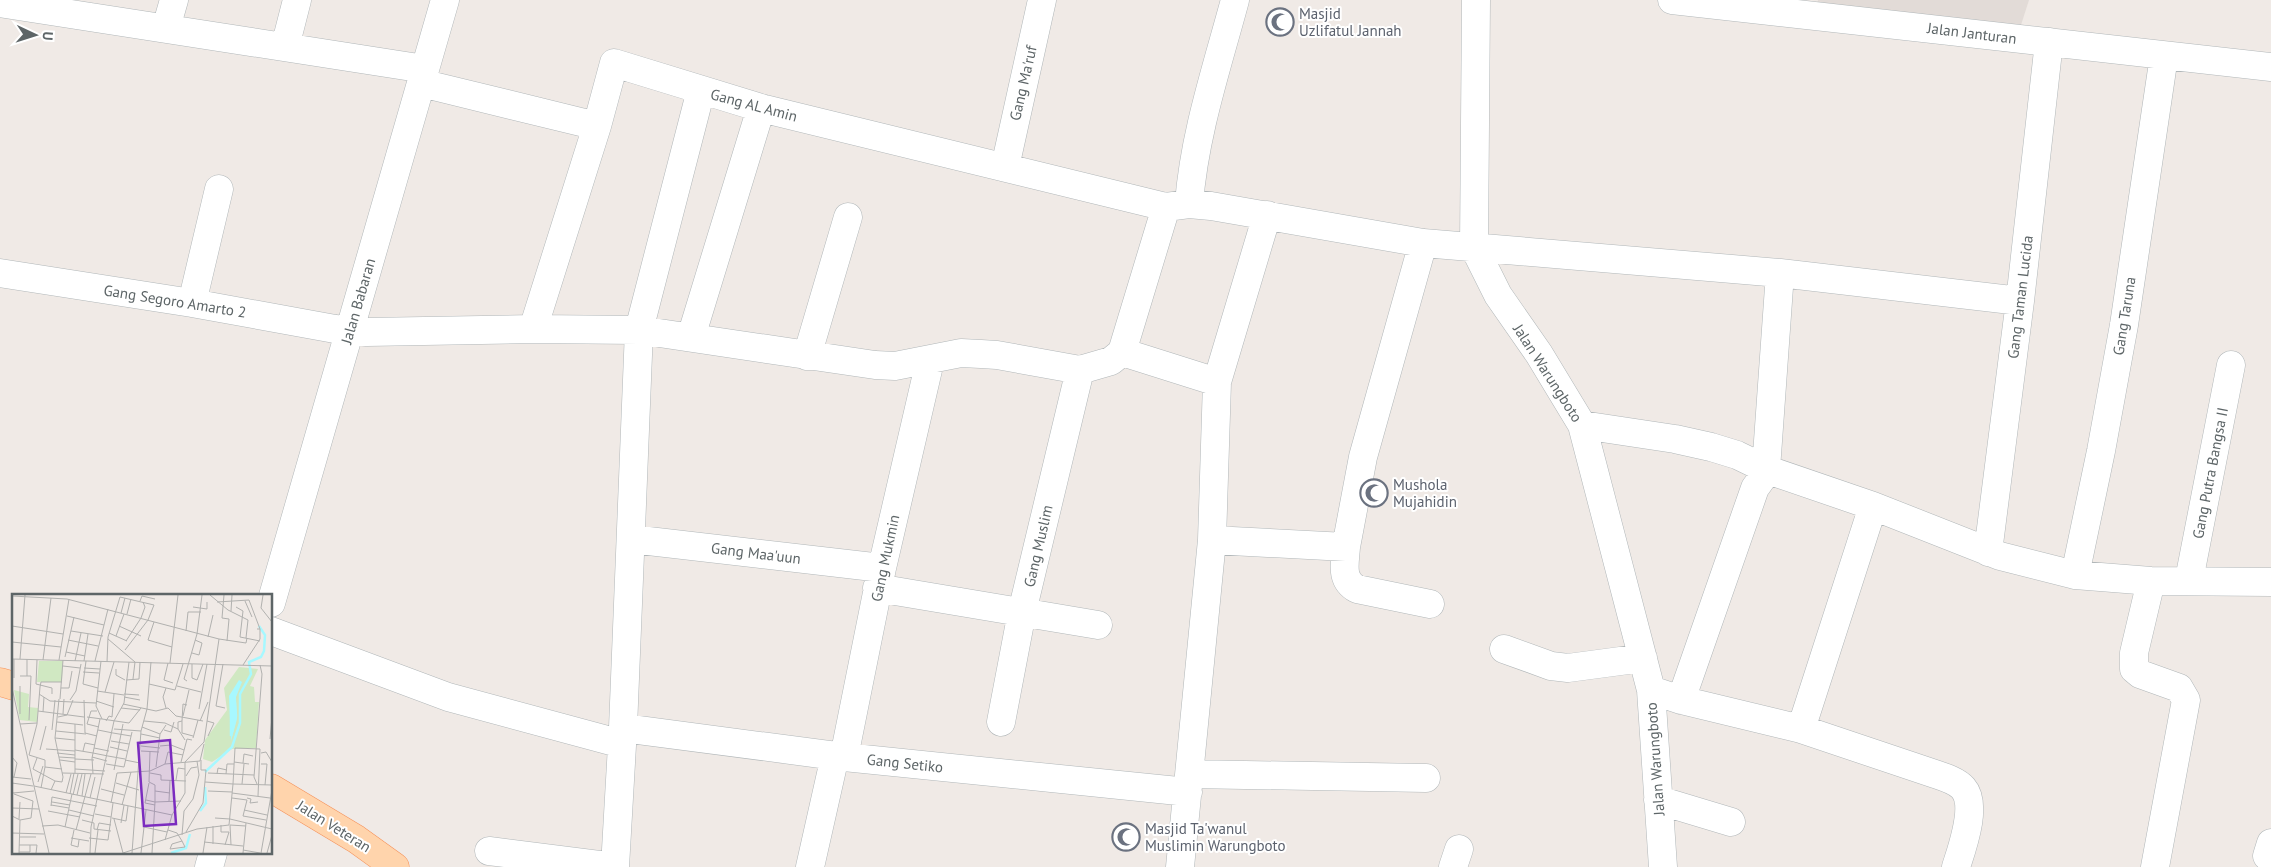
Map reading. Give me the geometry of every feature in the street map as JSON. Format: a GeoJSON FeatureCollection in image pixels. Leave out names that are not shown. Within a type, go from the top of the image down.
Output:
{"type":"FeatureCollection","features":[{"type":"Feature","properties":{"kind":"main road","name":"Jalan Veteran"},"geometry":{"type":"LineString","coordinates":[[272,789],[356,839],[395,867]]}},
{"type":"Feature","properties":{"kind":"street"},"geometry":{"type":"LineString","coordinates":[[166,28],[174,0]]}},
{"type":"Feature","properties":{"kind":"street"},"geometry":{"type":"LineString","coordinates":[[285,47],[297,0]]}},
{"type":"Feature","properties":{"kind":"street","name":"Jalan Babaran"},"geometry":{"type":"LineString","coordinates":[[272,599],[445,0]]}},
{"type":"Feature","properties":{"kind":"street","name":"Gang Ma'ruf"},"geometry":{"type":"LineString","coordinates":[[1005,167],[1042,0]]}},
{"type":"Feature","properties":{"kind":"street"},"geometry":{"type":"LineString","coordinates":[[1080,370],[1111,361],[1122,352],[1192,174],[1199,136],[1235,0]]}},
{"type":"Feature","properties":{"kind":"street","name":"Jalan Warungboto"},"geometry":{"type":"LineString","coordinates":[[1476,0],[1474,247],[1498,294],[1539,354],[1582,425],[1651,690],[1663,867]]}},
{"type":"Feature","properties":{"kind":"street","name":"Jalan Janturan"},"geometry":{"type":"LineString","coordinates":[[1672,0],[1712,2],[2271,68]]}},
{"type":"Feature","properties":{"kind":"street"},"geometry":{"type":"LineString","coordinates":[[0,3],[64,6],[166,28],[285,47],[423,76],[597,126]]}},
{"type":"Feature","properties":{"kind":"street","name":"Gang Taman Lucida"},"geometry":{"type":"LineString","coordinates":[[1988,552],[2050,42]]}},
{"type":"Feature","properties":{"kind":"street","name":"Gang Taruna"},"geometry":{"type":"LineString","coordinates":[[2075,575],[2101,451],[2124,325],[2164,56]]}},
{"type":"Feature","properties":{"kind":"street","name":"Gang AL Amin"},"geometry":{"type":"LineString","coordinates":[[533,329],[597,126],[614,63],[760,108],[1005,167],[1178,206],[1267,214],[1423,243],[1780,273],[2020,300]]}},
{"type":"Feature","properties":{"kind":"street"},"geometry":{"type":"LineString","coordinates":[[489,851],[615,867],[623,736],[639,330],[701,90]]}},
{"type":"Feature","properties":{"kind":"street"},"geometry":{"type":"LineString","coordinates":[[691,337],[760,108]]}},
{"type":"Feature","properties":{"kind":"street"},"geometry":{"type":"LineString","coordinates":[[192,303],[219,189]]}},
{"type":"Feature","properties":{"kind":"street"},"geometry":{"type":"LineString","coordinates":[[1180,867],[1212,540],[1217,382],[1267,214]]}},
{"type":"Feature","properties":{"kind":"street"},"geometry":{"type":"LineString","coordinates":[[807,356],[848,217]]}},
{"type":"Feature","properties":{"kind":"street"},"geometry":{"type":"LineString","coordinates":[[1423,243],[1363,458],[1346,547],[1345,578],[1349,585],[1356,589],[1430,604]]}},
{"type":"Feature","properties":{"kind":"street","name":"Gang Segoro Amarto 2"},"geometry":{"type":"LineString","coordinates":[[0,273],[367,332],[533,329],[639,330],[874,365],[894,366],[930,361],[961,353],[981,354],[1080,370]]}},
{"type":"Feature","properties":{"kind":"street"},"geometry":{"type":"LineString","coordinates":[[1681,700],[1755,488],[1767,470],[1780,273]]}},
{"type":"Feature","properties":{"kind":"street"},"geometry":{"type":"LineString","coordinates":[[1122,352],[1217,382]]}},
{"type":"Feature","properties":{"kind":"street","name":"Gang Mukmin"},"geometry":{"type":"LineString","coordinates":[[810,867],[840,757],[879,578],[930,361]]}},
{"type":"Feature","properties":{"kind":"street","name":"Gang Putra Bangsa II"},"geometry":{"type":"LineString","coordinates":[[2189,580],[2231,365]]}},
{"type":"Feature","properties":{"kind":"street","name":"Gang Muslim"},"geometry":{"type":"LineString","coordinates":[[1001,722],[1022,612],[1080,370]]}},
{"type":"Feature","properties":{"kind":"street"},"geometry":{"type":"LineString","coordinates":[[1582,425],[1675,438],[1711,447],[1737,455],[1767,470],[1873,506],[1988,552],[2075,575],[2151,582],[2189,580],[2271,582]]}},
{"type":"Feature","properties":{"kind":"street"},"geometry":{"type":"LineString","coordinates":[[1802,729],[1873,506]]}},
{"type":"Feature","properties":{"kind":"street","name":"Gang Maa'uun"},"geometry":{"type":"LineString","coordinates":[[631,539],[879,578],[1022,612],[1098,625]]}},
{"type":"Feature","properties":{"kind":"street"},"geometry":{"type":"LineString","coordinates":[[1212,540],[1346,547]]}},
{"type":"Feature","properties":{"kind":"street"},"geometry":{"type":"LineString","coordinates":[[2151,582],[2133,664],[2140,674],[2179,688],[2186,700],[2155,867]]}},
{"type":"Feature","properties":{"kind":"street","name":"Gang Setiko"},"geometry":{"type":"LineString","coordinates":[[272,631],[448,697],[623,736],[840,757],[1189,783],[1426,778]]}},
{"type":"Feature","properties":{"kind":"street"},"geometry":{"type":"LineString","coordinates":[[1504,649],[1551,666],[1568,668],[1643,658]]}},
{"type":"Feature","properties":{"kind":"street"},"geometry":{"type":"LineString","coordinates":[[1651,690],[1681,700],[1802,729],[1936,774],[1962,787],[1968,797],[1968,824],[1956,867]]}},
{"type":"Feature","properties":{"kind":"street"},"geometry":{"type":"LineString","coordinates":[[1658,800],[1731,822]]}},
{"type":"Feature","properties":{"kind":"street"},"geometry":{"type":"LineString","coordinates":[[209,867],[213,854]]}},
{"type":"Feature","properties":{"kind":"shaded area"},"geometry":{"type":"Polygon","coordinates":[[[1818,0],[2029,0],[2021,25],[1817,4],[1818,0]]]}},
{"type":"Feature","properties":{"kind":"place","name":"Masjid Uzlifatul Jannah"},"geometry":{"type":"Point","coordinates":[1280,22]}},
{"type":"Feature","properties":{"kind":"place","name":"Mushola Mujahidin"},"geometry":{"type":"Point","coordinates":[1374,493]}},
{"type":"Feature","properties":{"kind":"place","name":"Masjid Ta'wanul Muslimin Warungboto"},"geometry":{"type":"Point","coordinates":[1126,837]}}]}
